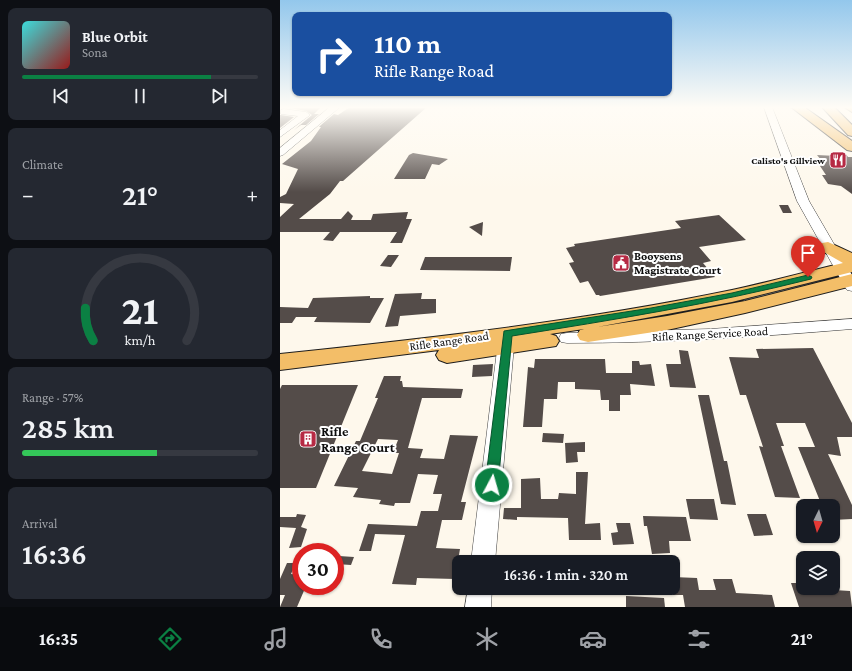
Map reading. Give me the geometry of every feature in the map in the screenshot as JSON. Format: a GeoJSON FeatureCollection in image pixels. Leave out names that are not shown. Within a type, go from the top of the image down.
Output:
{"type":"FeatureCollection","features":[{"type":"Feature","properties":{"kind":"main road"},"geometry":{"type":"LineString","coordinates":[[836,135],[852,147]]}},
{"type":"Feature","properties":{"kind":"main road"},"geometry":{"type":"LineString","coordinates":[[828,247],[850,274]]}},
{"type":"Feature","properties":{"kind":"main road","name":"Rifle Range Road"},"geometry":{"type":"LineString","coordinates":[[280,362],[411,347],[567,338],[632,329],[763,304],[850,274]]}},
{"type":"Feature","properties":{"kind":"main road","name":"Rifle Range Road"},"geometry":{"type":"LineString","coordinates":[[280,369],[417,358],[507,341],[576,324],[850,274]]}},
{"type":"Feature","properties":{"kind":"street"},"geometry":{"type":"LineString","coordinates":[[280,148],[296,135]]}},
{"type":"Feature","properties":{"kind":"street"},"geometry":{"type":"LineString","coordinates":[[280,153],[302,135]]}},
{"type":"Feature","properties":{"kind":"street"},"geometry":{"type":"LineString","coordinates":[[779,135],[803,201],[828,247]]}},
{"type":"Feature","properties":{"kind":"street","name":"Rifle Range Service Road"},"geometry":{"type":"LineString","coordinates":[[567,338],[619,339],[697,336],[852,324]]}},
{"type":"Feature","properties":{"kind":"street"},"geometry":{"type":"LineString","coordinates":[[484,555],[507,341]]}},
{"type":"Feature","properties":{"kind":"street"},"geometry":{"type":"LineString","coordinates":[[478,607],[479,595]]}},
{"type":"Feature","properties":{"kind":"building"},"geometry":{"type":"Polygon","coordinates":[[[315,135],[395,135],[343,181],[340,181],[330,194],[299,219],[341,219],[348,211],[353,216],[351,220],[371,220],[373,214],[408,212],[406,219],[412,219],[402,243],[390,243],[397,232],[340,232],[333,241],[323,240],[330,232],[280,232],[280,217],[294,204],[280,203],[280,197],[286,194],[298,169],[282,164],[311,141],[315,135]]]}},
{"type":"Feature","properties":{"kind":"building"},"geometry":{"type":"Polygon","coordinates":[[[835,152],[845,153],[848,157],[852,157],[852,194],[841,186],[828,184],[822,175],[826,175],[816,160],[821,160],[817,155],[837,156],[835,152]]]}},
{"type":"Feature","properties":{"kind":"building"},"geometry":{"type":"Polygon","coordinates":[[[413,153],[448,159],[439,165],[432,164],[425,179],[394,179],[409,155],[413,153]]]}},
{"type":"Feature","properties":{"kind":"building"},"geometry":{"type":"Polygon","coordinates":[[[779,205],[788,205],[792,213],[783,213],[779,205]]]}},
{"type":"Feature","properties":{"kind":"building","name":"Booysens Magistrate Court"},"geometry":{"type":"Polygon","coordinates":[[[719,215],[746,240],[699,247],[711,261],[703,263],[715,277],[600,296],[596,295],[588,281],[580,283],[569,263],[574,262],[566,248],[575,246],[574,244],[681,228],[675,221],[719,215]]]}},
{"type":"Feature","properties":{"kind":"building"},"geometry":{"type":"Polygon","coordinates":[[[483,222],[482,236],[469,227],[483,222]]]}},
{"type":"Feature","properties":{"kind":"building"},"geometry":{"type":"Polygon","coordinates":[[[388,255],[399,255],[391,267],[380,266],[388,255]]]}},
{"type":"Feature","properties":{"kind":"building"},"geometry":{"type":"Polygon","coordinates":[[[425,257],[512,257],[510,271],[420,270],[425,257]]]}},
{"type":"Feature","properties":{"kind":"building"},"geometry":{"type":"Polygon","coordinates":[[[422,293],[421,299],[436,299],[436,313],[400,316],[398,326],[385,327],[395,294],[422,293]]]}},
{"type":"Feature","properties":{"kind":"building"},"geometry":{"type":"Polygon","coordinates":[[[370,296],[370,298],[384,298],[370,323],[314,322],[317,317],[296,317],[292,323],[280,323],[280,307],[308,308],[313,298],[370,296]]]}},
{"type":"Feature","properties":{"kind":"building"},"geometry":{"type":"Polygon","coordinates":[[[813,348],[852,423],[852,437],[837,437],[841,456],[828,454],[852,505],[852,519],[840,520],[840,499],[819,499],[798,447],[815,447],[805,423],[776,423],[784,446],[781,446],[800,498],[775,497],[759,446],[763,447],[746,395],[740,395],[729,357],[759,358],[756,349],[813,348]]]}},
{"type":"Feature","properties":{"kind":"building"},"geometry":{"type":"Polygon","coordinates":[[[679,350],[688,351],[696,388],[670,387],[666,364],[681,364],[679,350]]]}},
{"type":"Feature","properties":{"kind":"building"},"geometry":{"type":"Polygon","coordinates":[[[535,359],[605,359],[606,373],[632,373],[632,361],[639,361],[640,365],[651,364],[655,386],[630,384],[631,395],[620,395],[620,411],[609,411],[609,400],[601,400],[600,390],[575,389],[575,382],[558,382],[557,399],[544,399],[542,427],[523,427],[528,367],[534,368],[535,359]]]}},
{"type":"Feature","properties":{"kind":"building"},"geometry":{"type":"Polygon","coordinates":[[[493,364],[492,376],[472,377],[473,365],[493,364]]]}},
{"type":"Feature","properties":{"kind":"building"},"geometry":{"type":"Polygon","coordinates":[[[384,376],[401,376],[400,381],[402,381],[403,387],[463,389],[461,398],[422,398],[408,448],[423,449],[420,458],[444,459],[450,435],[478,436],[461,502],[466,502],[462,520],[442,520],[436,548],[460,549],[459,555],[452,555],[452,579],[417,578],[416,585],[392,584],[405,535],[375,534],[371,551],[359,551],[368,524],[417,526],[421,511],[438,511],[442,494],[433,494],[438,475],[418,474],[410,503],[395,503],[394,506],[379,504],[381,500],[353,497],[358,488],[334,486],[356,441],[360,441],[378,398],[375,398],[384,376]],[[378,439],[362,471],[392,474],[399,453],[393,453],[398,440],[378,439]]]}},
{"type":"Feature","properties":{"kind":"building","name":"Rifle Range Court"},"geometry":{"type":"Polygon","coordinates":[[[282,385],[358,385],[316,488],[280,488],[280,389],[282,385]]]}},
{"type":"Feature","properties":{"kind":"building"},"geometry":{"type":"Polygon","coordinates":[[[698,395],[709,395],[724,461],[727,461],[736,505],[721,504],[698,395]]]}},
{"type":"Feature","properties":{"kind":"building"},"geometry":{"type":"Polygon","coordinates":[[[543,433],[564,434],[563,443],[542,442],[543,433]]]}},
{"type":"Feature","properties":{"kind":"building"},"geometry":{"type":"Polygon","coordinates":[[[585,442],[585,452],[577,452],[578,462],[566,463],[565,443],[585,442]]]}},
{"type":"Feature","properties":{"kind":"building"},"geometry":{"type":"Polygon","coordinates":[[[576,472],[588,472],[585,524],[600,523],[601,540],[569,540],[568,518],[517,517],[517,520],[503,519],[504,508],[521,508],[521,479],[540,478],[541,499],[558,499],[559,493],[576,494],[576,472]]]}},
{"type":"Feature","properties":{"kind":"building"},"geometry":{"type":"Polygon","coordinates":[[[686,499],[714,499],[718,520],[690,519],[686,499]]]}},
{"type":"Feature","properties":{"kind":"building"},"geometry":{"type":"Polygon","coordinates":[[[297,514],[306,515],[301,527],[307,529],[302,543],[292,543],[292,548],[289,548],[296,528],[280,527],[280,517],[296,517],[297,514]]]}},
{"type":"Feature","properties":{"kind":"building"},"geometry":{"type":"Polygon","coordinates":[[[747,514],[766,514],[773,535],[754,536],[747,514]]]}},
{"type":"Feature","properties":{"kind":"building"},"geometry":{"type":"Polygon","coordinates":[[[643,516],[686,517],[691,541],[669,541],[670,553],[652,554],[647,526],[644,526],[643,516]]]}},
{"type":"Feature","properties":{"kind":"building"},"geometry":{"type":"Polygon","coordinates":[[[616,523],[630,523],[634,544],[613,545],[611,533],[618,532],[616,523]]]}},
{"type":"Feature","properties":{"kind":"building"},"geometry":{"type":"Polygon","coordinates":[[[344,556],[354,557],[351,565],[344,565],[344,556]]]}},
{"type":"Feature","properties":{"kind":"building"},"geometry":{"type":"Polygon","coordinates":[[[287,563],[292,563],[292,595],[302,595],[297,607],[280,607],[285,595],[280,595],[280,579],[287,563]]]}},
{"type":"Feature","properties":{"kind":"building"},"geometry":{"type":"Polygon","coordinates":[[[680,577],[697,578],[699,590],[716,590],[713,579],[732,579],[736,593],[772,595],[775,607],[685,607],[683,595],[680,595],[680,577]]]}},
{"type":"Feature","properties":{"kind":"building"},"geometry":{"type":"Polygon","coordinates":[[[791,583],[796,583],[796,595],[840,595],[840,590],[850,591],[852,607],[799,607],[791,583]]]}},
{"type":"Feature","properties":{"kind":"building"},"geometry":{"type":"Polygon","coordinates":[[[626,596],[664,598],[665,607],[626,607],[626,596]]]}},
{"type":"Feature","properties":{"kind":"place","name":"Calisto's Gillview"},"geometry":{"type":"Point","coordinates":[838,160]}},
{"type":"Feature","properties":{"kind":"place","name":"Booysens Magistrate Court"},"geometry":{"type":"Point","coordinates":[621,263]}},
{"type":"Feature","properties":{"kind":"place","name":"Rifle Range Court"},"geometry":{"type":"Point","coordinates":[308,439]}},
{"type":"Feature","properties":{"kind":"route"},"geometry":{"type":"LineString","coordinates":[[492,485],[507,348],[507,333],[576,324],[732,296],[808,277]]}}]}
